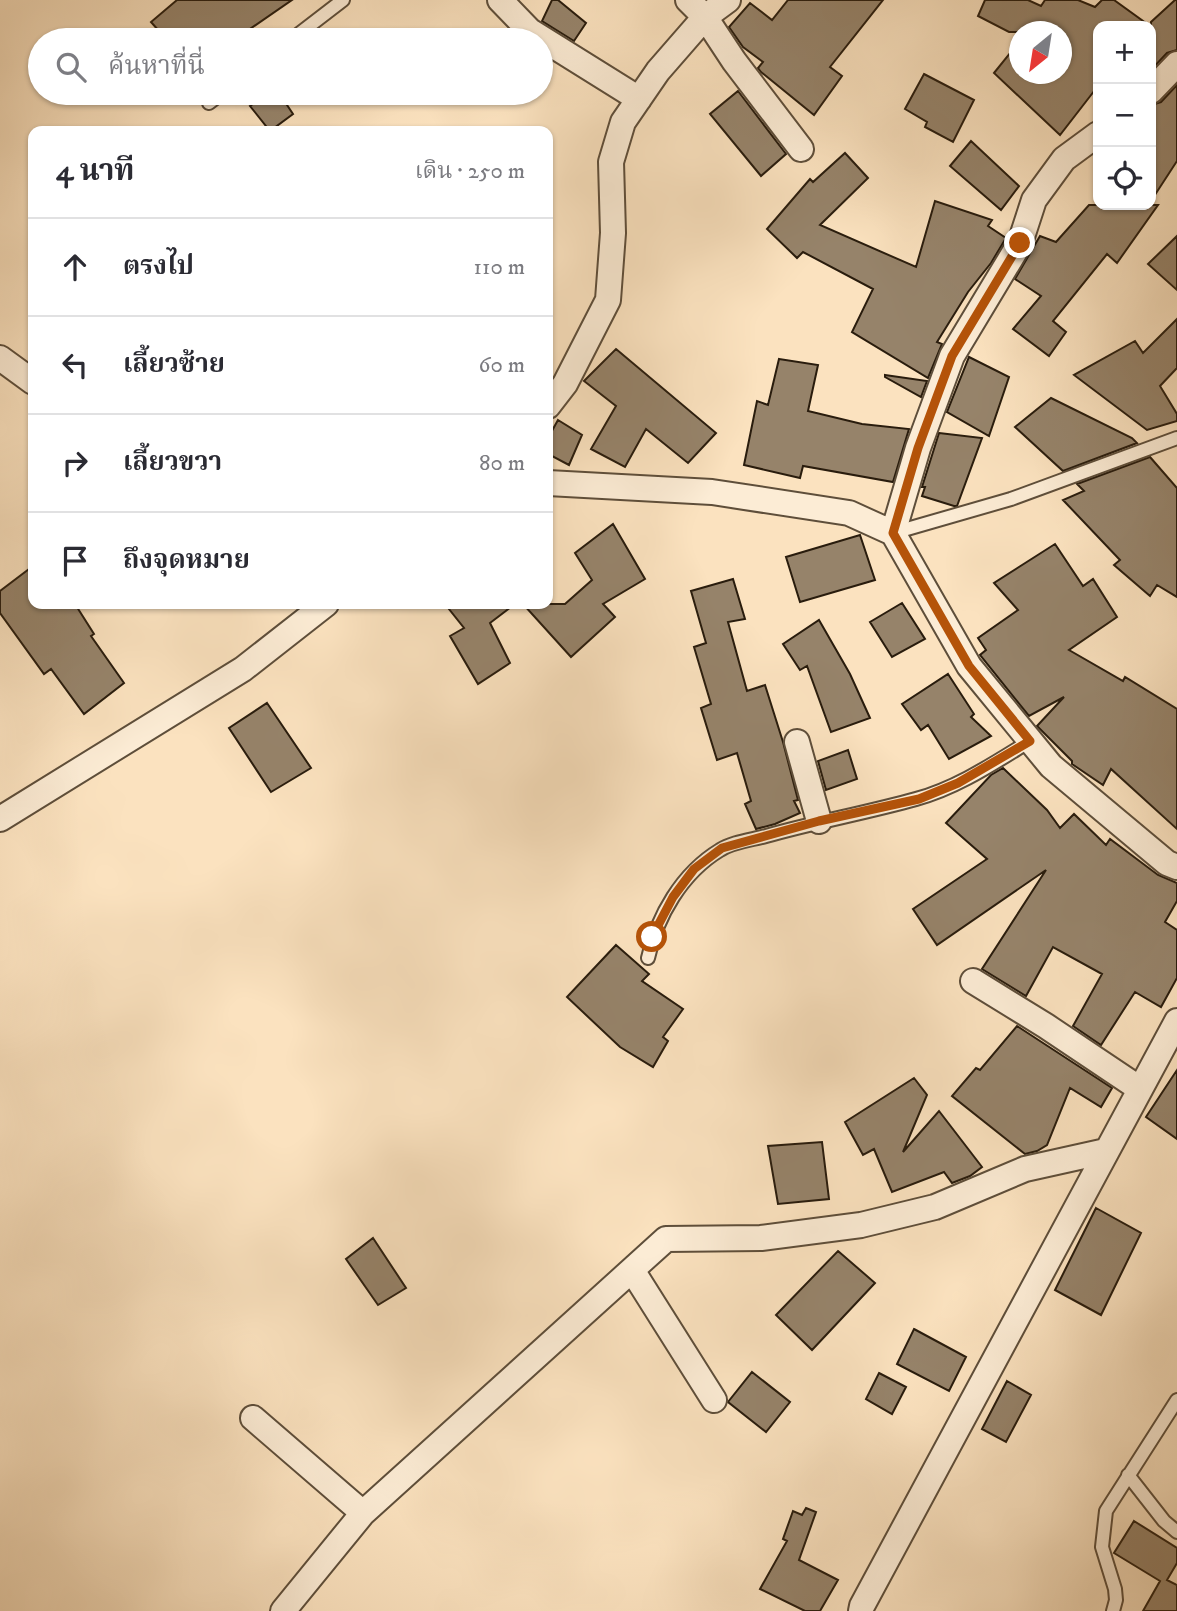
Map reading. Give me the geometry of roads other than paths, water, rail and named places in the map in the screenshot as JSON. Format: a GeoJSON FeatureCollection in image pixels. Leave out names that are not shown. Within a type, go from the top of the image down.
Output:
{"type":"FeatureCollection","features":[{"type":"Feature","properties":{"kind":"street"},"geometry":{"type":"LineString","coordinates":[[500,0],[527,28]]}},
{"type":"Feature","properties":{"kind":"street"},"geometry":{"type":"LineString","coordinates":[[553,400],[565,384],[608,300],[613,233],[611,162],[623,122],[697,8],[728,0]]}},
{"type":"Feature","properties":{"kind":"street"},"geometry":{"type":"LineString","coordinates":[[697,8],[801,149]]}},
{"type":"Feature","properties":{"kind":"street"},"geometry":{"type":"LineString","coordinates":[[553,45],[639,99]]}},
{"type":"Feature","properties":{"kind":"street"},"geometry":{"type":"LineString","coordinates":[[1156,86],[1177,64]]}},
{"type":"Feature","properties":{"kind":"street"},"geometry":{"type":"LineString","coordinates":[[893,533],[918,448],[952,356],[1020,243],[1034,200],[1064,159],[1093,138]]}},
{"type":"Feature","properties":{"kind":"street"},"geometry":{"type":"LineString","coordinates":[[0,358],[28,378]]}},
{"type":"Feature","properties":{"kind":"street"},"geometry":{"type":"LineString","coordinates":[[553,483],[726,494],[849,513],[893,533],[969,666],[1051,766],[1167,863],[1177,867]]}},
{"type":"Feature","properties":{"kind":"street"},"geometry":{"type":"LineString","coordinates":[[0,819],[243,669],[320,609]]}},
{"type":"Feature","properties":{"kind":"street"},"geometry":{"type":"LineString","coordinates":[[797,742],[819,821]]}},
{"type":"Feature","properties":{"kind":"street"},"geometry":{"type":"LineString","coordinates":[[973,981],[1140,1089]]}},
{"type":"Feature","properties":{"kind":"street"},"geometry":{"type":"LineString","coordinates":[[862,1611],[862,1606],[927,1483],[1177,1021]]}},
{"type":"Feature","properties":{"kind":"street"},"geometry":{"type":"LineString","coordinates":[[283,1611],[363,1513],[666,1239],[761,1238],[861,1225],[935,1207],[1025,1169],[1106,1151]]}},
{"type":"Feature","properties":{"kind":"street"},"geometry":{"type":"LineString","coordinates":[[632,1270],[714,1400]]}},
{"type":"Feature","properties":{"kind":"street"},"geometry":{"type":"LineString","coordinates":[[254,1418],[363,1513]]}},
{"type":"Feature","properties":{"kind":"lane"},"geometry":{"type":"LineString","coordinates":[[307,28],[344,0]]}},
{"type":"Feature","properties":{"kind":"lane"},"geometry":{"type":"LineString","coordinates":[[893,533],[1011,499],[1177,438]]}},
{"type":"Feature","properties":{"kind":"lane"},"geometry":{"type":"LineString","coordinates":[[648,958],[652,937],[673,897],[694,869],[722,848],[819,821],[919,799],[958,783],[1030,741]]}},
{"type":"Feature","properties":{"kind":"lane"},"geometry":{"type":"LineString","coordinates":[[1113,1611],[1115,1589],[1101,1547],[1106,1511],[1177,1400]]}},
{"type":"Feature","properties":{"kind":"lane"},"geometry":{"type":"LineString","coordinates":[[1128,1475],[1164,1521],[1177,1532]]}}]}
